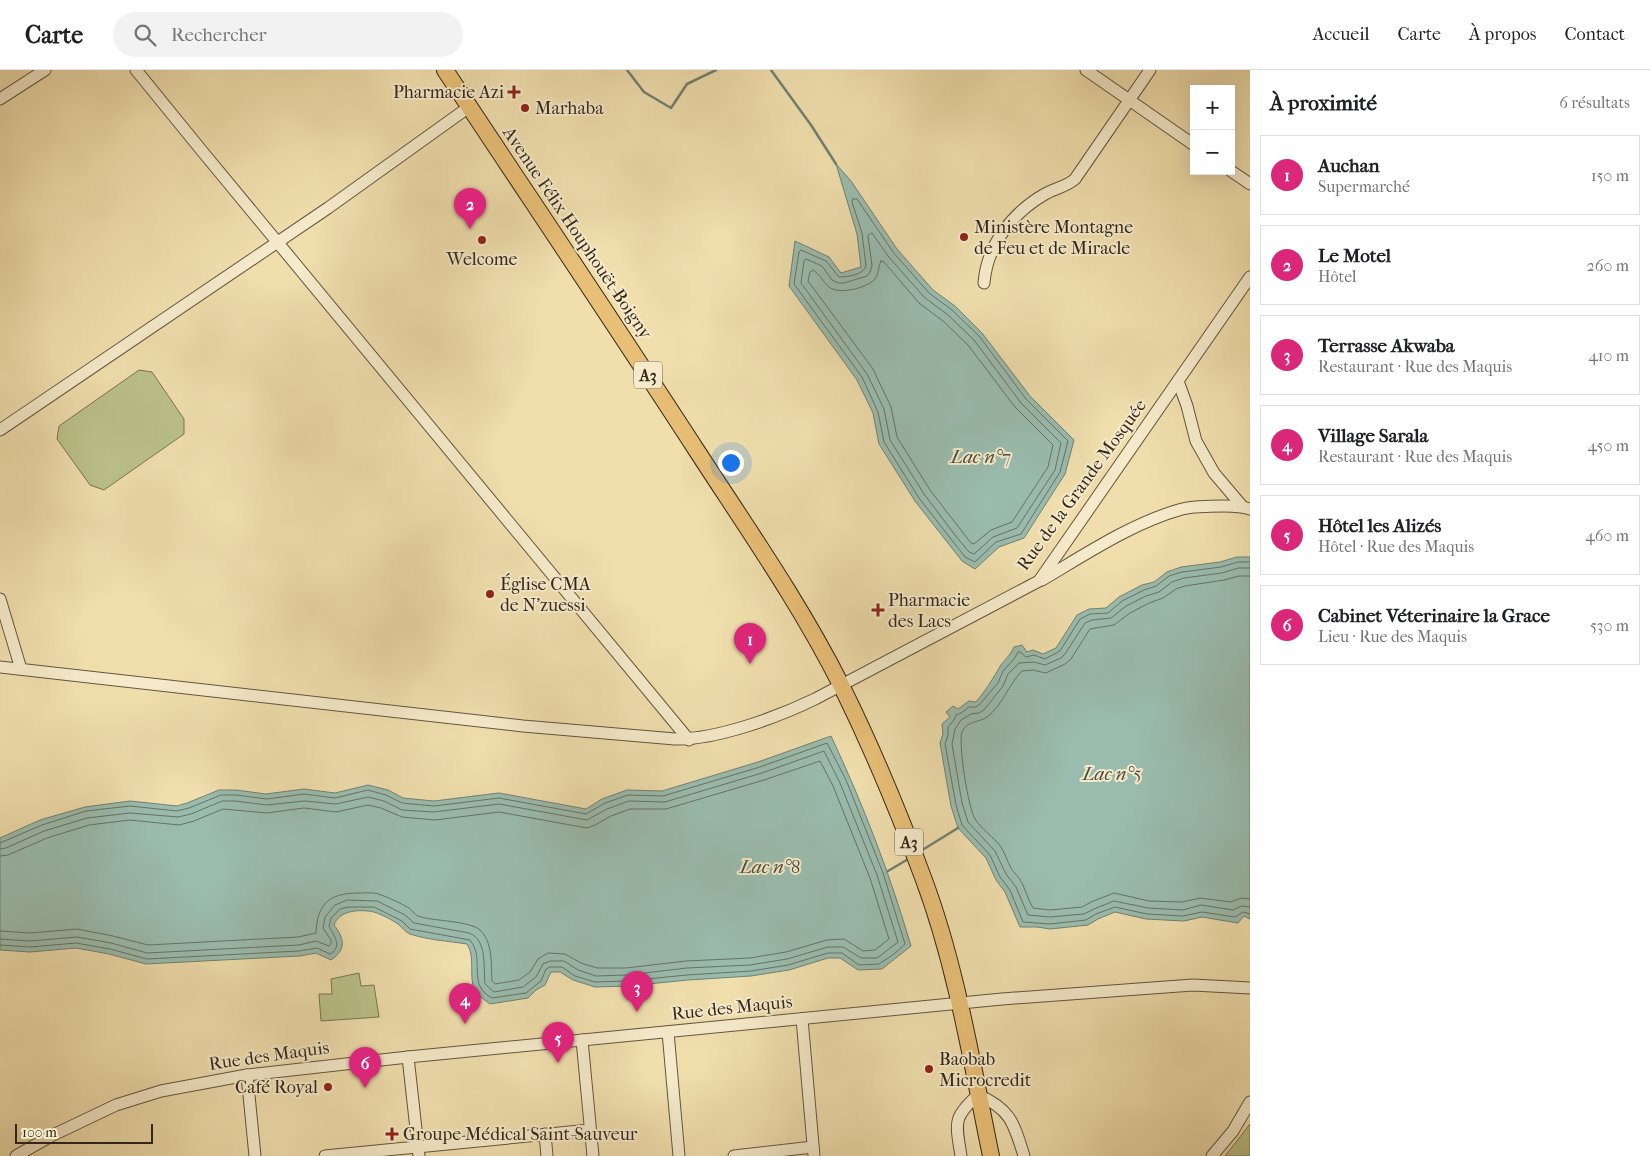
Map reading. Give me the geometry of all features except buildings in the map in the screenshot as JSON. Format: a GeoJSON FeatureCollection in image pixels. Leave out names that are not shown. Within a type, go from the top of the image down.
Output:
{"type":"FeatureCollection","features":[{"type":"Feature","properties":{"kind":"highway","name":"Avenue Félix Houphouët-Boigny"},"geometry":{"type":"LineString","coordinates":[[445,70],[582,273],[717,481],[800,611],[841,686],[882,775],[925,883],[941,932],[959,1004],[990,1156]]}},
{"type":"Feature","properties":{"kind":"street"},"geometry":{"type":"LineString","coordinates":[[0,99],[44,70]]}},
{"type":"Feature","properties":{"kind":"street"},"geometry":{"type":"LineString","coordinates":[[136,70],[689,740]]}},
{"type":"Feature","properties":{"kind":"street"},"geometry":{"type":"LineString","coordinates":[[1086,70],[1190,142]]}},
{"type":"Feature","properties":{"kind":"street"},"geometry":{"type":"LineString","coordinates":[[984,283],[989,261],[1005,226],[1036,199],[1070,184],[1075,179],[1150,70]]}},
{"type":"Feature","properties":{"kind":"street"},"geometry":{"type":"LineString","coordinates":[[0,430],[278,242],[470,107]]}},
{"type":"Feature","properties":{"kind":"street"},"geometry":{"type":"LineString","coordinates":[[1235,174],[1250,184]]}},
{"type":"Feature","properties":{"kind":"street","name":"Rue de la Grande Mosquée"},"geometry":{"type":"LineString","coordinates":[[0,667],[523,726],[689,740],[749,724],[790,711],[1039,582],[1250,277]]}},
{"type":"Feature","properties":{"kind":"street"},"geometry":{"type":"LineString","coordinates":[[1178,381],[1196,440],[1214,473],[1246,508]]}},
{"type":"Feature","properties":{"kind":"street"},"geometry":{"type":"LineString","coordinates":[[1039,582],[1107,542],[1160,517],[1183,509],[1208,506],[1246,508]]}},
{"type":"Feature","properties":{"kind":"street"},"geometry":{"type":"LineString","coordinates":[[0,599],[21,669]]}},
{"type":"Feature","properties":{"kind":"street","name":"Rue des Maquis"},"geometry":{"type":"LineString","coordinates":[[16,1156],[51,1136],[116,1105],[161,1091],[246,1075],[408,1057],[959,1004],[1192,985],[1250,988]]}},
{"type":"Feature","properties":{"kind":"street"},"geometry":{"type":"LineString","coordinates":[[734,1156],[813,1152],[802,1019]]}},
{"type":"Feature","properties":{"kind":"street"},"geometry":{"type":"LineString","coordinates":[[668,1032],[679,1156]]}},
{"type":"Feature","properties":{"kind":"street"},"geometry":{"type":"LineString","coordinates":[[582,1040],[593,1156]]}},
{"type":"Feature","properties":{"kind":"street"},"geometry":{"type":"LineString","coordinates":[[408,1057],[418,1152]]}},
{"type":"Feature","properties":{"kind":"street"},"geometry":{"type":"LineString","coordinates":[[246,1075],[254,1156]]}},
{"type":"Feature","properties":{"kind":"street"},"geometry":{"type":"LineString","coordinates":[[961,1156],[956,1125],[965,1107],[978,1095],[993,1101],[1009,1116],[1015,1127],[1024,1156]]}},
{"type":"Feature","properties":{"kind":"street"},"geometry":{"type":"LineString","coordinates":[[1212,1156],[1233,1131],[1250,1102]]}},
{"type":"Feature","properties":{"kind":"street"},"geometry":{"type":"LineString","coordinates":[[325,1156],[418,1152],[546,1134],[590,1130]]}},
{"type":"Feature","properties":{"kind":"street"},"geometry":{"type":"LineString","coordinates":[[546,1134],[547,1156]]}},
{"type":"Feature","properties":{"kind":"green space"},"geometry":{"type":"Polygon","coordinates":[[[139,370],[152,372],[184,419],[184,434],[104,490],[90,485],[57,439],[59,426],[139,370]]]}},
{"type":"Feature","properties":{"kind":"green space"},"geometry":{"type":"Polygon","coordinates":[[[359,973],[361,986],[374,985],[379,1017],[321,1021],[319,994],[332,994],[331,979],[359,973]]]}},
{"type":"Feature","properties":{"kind":"green space"},"geometry":{"type":"Polygon","coordinates":[[[1250,1124],[1250,1156],[1225,1156],[1250,1124]]]}},
{"type":"Feature","properties":{"kind":"water","name":"Lac n°7"},"geometry":{"type":"Polygon","coordinates":[[[836,164],[851,181],[897,249],[933,290],[955,306],[982,333],[1030,396],[1074,440],[1065,474],[1024,538],[999,547],[975,569],[962,561],[915,501],[879,444],[873,413],[857,380],[789,286],[795,241],[829,257],[841,273],[861,267],[857,234],[836,164]]]}},
{"type":"Feature","properties":{"kind":"water","name":"Lac n°5"},"geometry":{"type":"Polygon","coordinates":[[[1237,557],[1250,557],[1250,919],[1244,916],[1238,923],[1202,917],[1184,921],[1146,919],[1115,912],[1088,925],[1050,929],[1020,927],[1005,892],[996,880],[986,858],[958,828],[951,806],[940,743],[943,734],[942,724],[950,717],[946,712],[953,706],[958,709],[969,701],[976,702],[1014,647],[1022,645],[1027,652],[1033,650],[1043,654],[1056,648],[1077,615],[1089,609],[1106,608],[1119,597],[1142,585],[1154,582],[1167,572],[1181,567],[1220,562],[1237,557]]]}},
{"type":"Feature","properties":{"kind":"water","name":"Lac n°8"},"geometry":{"type":"Polygon","coordinates":[[[831,736],[875,840],[911,946],[882,969],[858,970],[840,958],[828,958],[789,970],[751,976],[595,987],[573,980],[560,972],[551,972],[545,985],[528,998],[490,1004],[478,994],[473,985],[471,955],[467,944],[410,934],[398,924],[383,916],[374,912],[363,911],[345,914],[337,920],[334,925],[340,935],[342,944],[339,952],[331,960],[316,953],[300,956],[146,964],[109,954],[76,948],[30,952],[0,950],[0,838],[40,820],[85,807],[130,801],[177,806],[219,790],[266,794],[304,789],[335,793],[368,785],[388,790],[403,798],[434,801],[499,793],[586,809],[602,799],[627,790],[662,791],[758,762],[831,736]]]}},
{"type":"Feature","properties":{"kind":"waterway"},"geometry":{"type":"LineString","coordinates":[[627,70],[644,92],[671,108],[687,84],[716,70]]}},
{"type":"Feature","properties":{"kind":"waterway"},"geometry":{"type":"LineString","coordinates":[[771,70],[811,125],[836,164]]}},
{"type":"Feature","properties":{"kind":"waterway"},"geometry":{"type":"LineString","coordinates":[[919,852],[958,828]]}},
{"type":"Feature","properties":{"kind":"waterway"},"geometry":{"type":"LineString","coordinates":[[888,871],[910,858]]}},
{"type":"Feature","properties":{"kind":"place","name":"Pharmacie Azi"},"geometry":{"type":"Point","coordinates":[514,92]}},
{"type":"Feature","properties":{"kind":"place","name":"Marhaba"},"geometry":{"type":"Point","coordinates":[525,108]}},
{"type":"Feature","properties":{"kind":"place","name":"Le Motel"},"geometry":{"type":"Point","coordinates":[470,229]}},
{"type":"Feature","properties":{"kind":"place","name":"Ministère Montagne de Feu et de Miracle"},"geometry":{"type":"Point","coordinates":[964,237]}},
{"type":"Feature","properties":{"kind":"place","name":"Welcome"},"geometry":{"type":"Point","coordinates":[482,240]}},
{"type":"Feature","properties":{"kind":"place","name":"Église CMA de N’zuessi"},"geometry":{"type":"Point","coordinates":[490,594]}},
{"type":"Feature","properties":{"kind":"place","name":"Pharmacie des Lacs"},"geometry":{"type":"Point","coordinates":[878,610]}},
{"type":"Feature","properties":{"kind":"place","name":"Auchan"},"geometry":{"type":"Point","coordinates":[750,664]}},
{"type":"Feature","properties":{"kind":"place","name":"Terrasse Akwaba"},"geometry":{"type":"Point","coordinates":[637,1012]}},
{"type":"Feature","properties":{"kind":"place","name":"Village Sarala"},"geometry":{"type":"Point","coordinates":[465,1024]}},
{"type":"Feature","properties":{"kind":"place","name":"Hôtel les Alizés"},"geometry":{"type":"Point","coordinates":[558,1063]}},
{"type":"Feature","properties":{"kind":"place","name":"Baobab Microcredit"},"geometry":{"type":"Point","coordinates":[929,1069]}},
{"type":"Feature","properties":{"kind":"place","name":"Café Royal"},"geometry":{"type":"Point","coordinates":[328,1087]}},
{"type":"Feature","properties":{"kind":"place","name":"Cabinet Véterinaire la Grace"},"geometry":{"type":"Point","coordinates":[365,1088]}},
{"type":"Feature","properties":{"kind":"place","name":"Groupe Médical Saint-Sauveur"},"geometry":{"type":"Point","coordinates":[392,1134]}}]}
